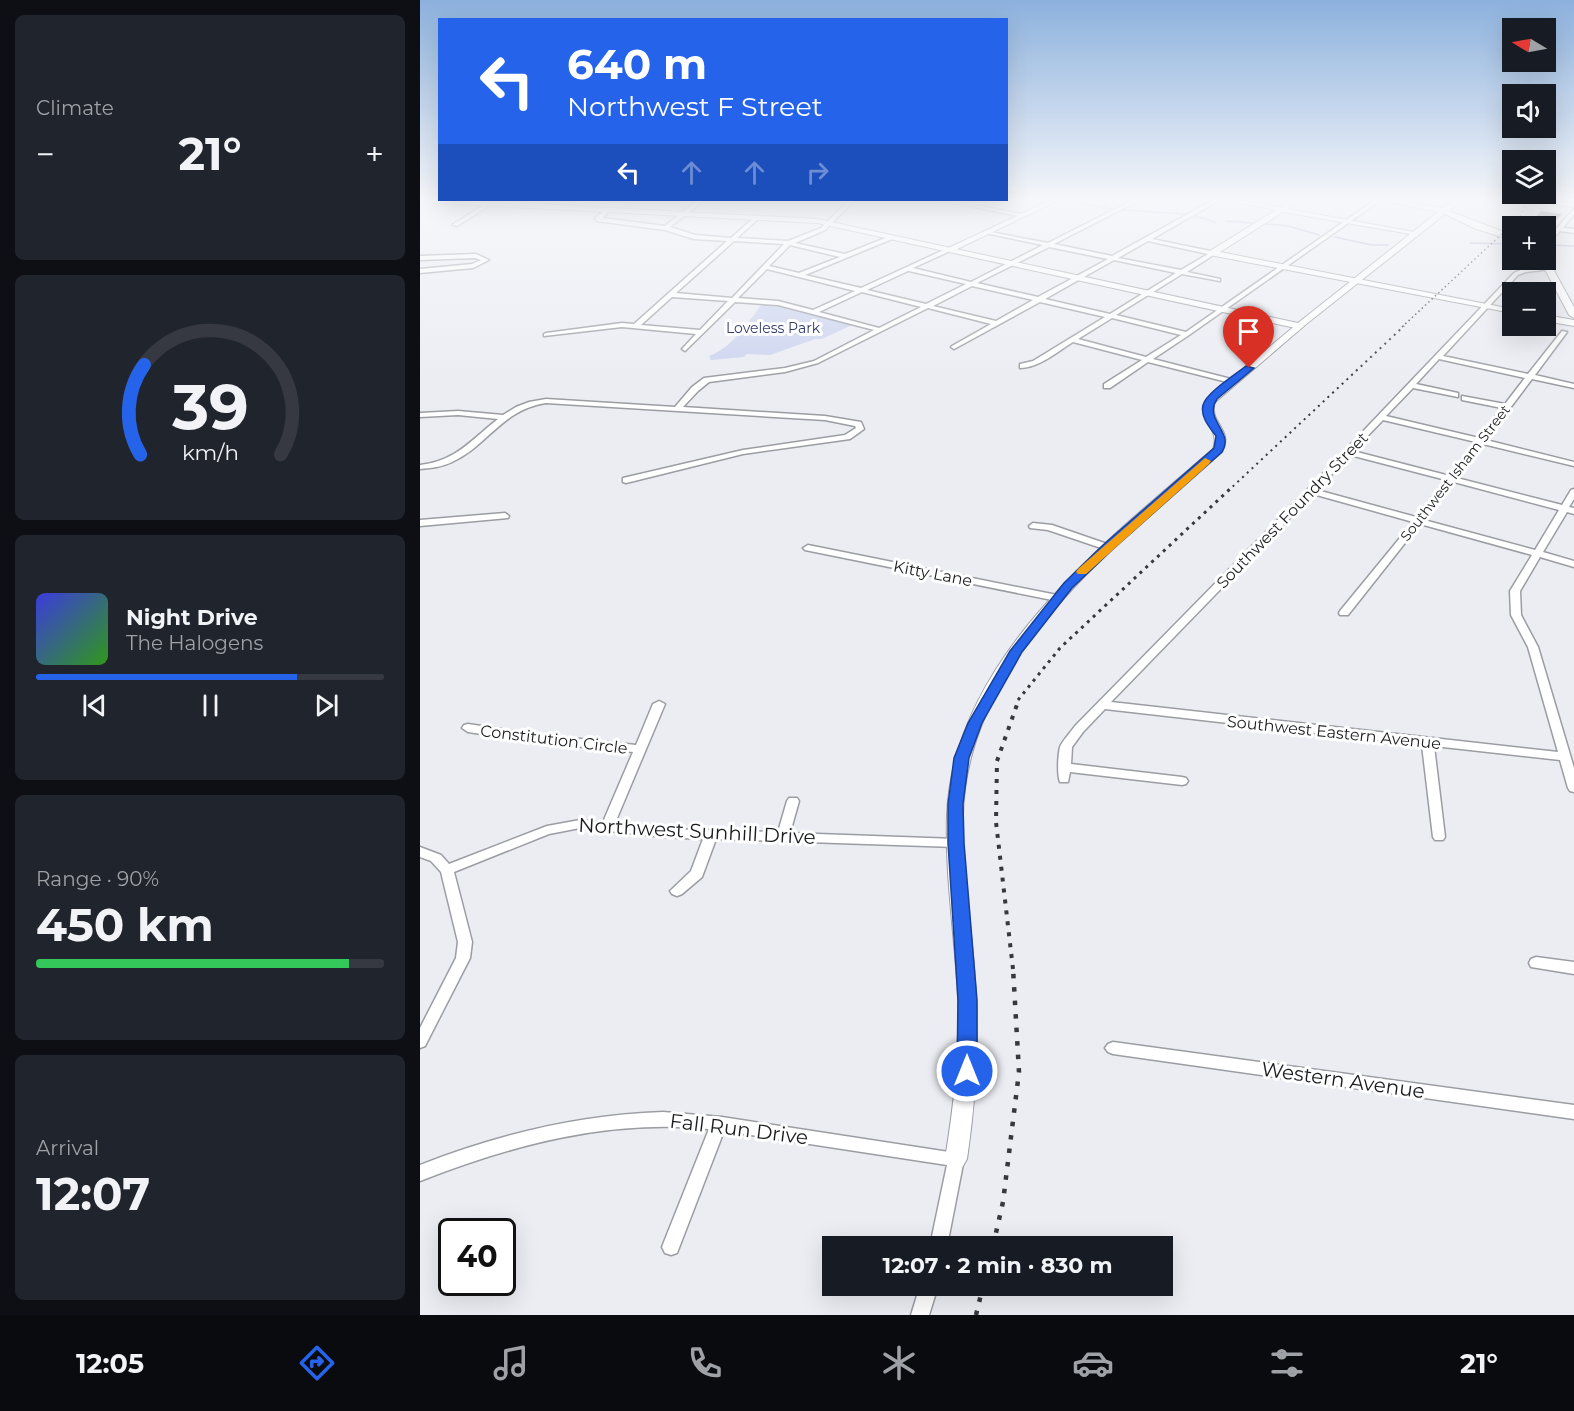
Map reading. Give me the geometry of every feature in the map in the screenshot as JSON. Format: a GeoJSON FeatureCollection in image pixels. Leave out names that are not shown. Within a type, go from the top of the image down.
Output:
{"type":"FeatureCollection","features":[{"type":"Feature","properties":{"kind":"main road"},"geometry":{"type":"LineString","coordinates":[[999,261],[1300,326],[1381,261]]}},
{"type":"Feature","properties":{"kind":"main road"},"geometry":{"type":"LineString","coordinates":[[1550,270],[1574,315]]}},
{"type":"Feature","properties":{"kind":"street"},"geometry":{"type":"LineString","coordinates":[[420,271],[473,266],[483,261]]}},
{"type":"Feature","properties":{"kind":"street"},"geometry":{"type":"LineString","coordinates":[[636,326],[708,261]]}},
{"type":"Feature","properties":{"kind":"street"},"geometry":{"type":"LineString","coordinates":[[685,349],[771,261]]}},
{"type":"Feature","properties":{"kind":"street"},"geometry":{"type":"LineString","coordinates":[[800,275],[832,261]]}},
{"type":"Feature","properties":{"kind":"street"},"geometry":{"type":"LineString","coordinates":[[812,313],[925,261]]}},
{"type":"Feature","properties":{"kind":"street"},"geometry":{"type":"LineString","coordinates":[[677,409],[695,389],[707,380],[804,366],[1016,261]]}},
{"type":"Feature","properties":{"kind":"street"},"geometry":{"type":"LineString","coordinates":[[954,347],[1107,261]]}},
{"type":"Feature","properties":{"kind":"street"},"geometry":{"type":"LineString","coordinates":[[1129,261],[1218,280]]}},
{"type":"Feature","properties":{"kind":"street"},"geometry":{"type":"LineString","coordinates":[[1023,366],[1035,362],[1072,340],[1199,261]]}},
{"type":"Feature","properties":{"kind":"street"},"geometry":{"type":"LineString","coordinates":[[1257,261],[1502,309]]}},
{"type":"Feature","properties":{"kind":"street"},"geometry":{"type":"LineString","coordinates":[[1107,387],[1289,261]]}},
{"type":"Feature","properties":{"kind":"street"},"geometry":{"type":"LineString","coordinates":[[765,267],[997,323]]}},
{"type":"Feature","properties":{"kind":"street"},"geometry":{"type":"LineString","coordinates":[[909,269],[1187,333]]}},
{"type":"Feature","properties":{"kind":"street","name":"Southwest Foundry Street"},"geometry":{"type":"LineString","coordinates":[[1182,781],[1064,773],[1066,747],[1103,705],[1439,357],[1484,306],[1519,271],[1523,270]]}},
{"type":"Feature","properties":{"kind":"street"},"geometry":{"type":"LineString","coordinates":[[670,295],[778,303],[880,330]]}},
{"type":"Feature","properties":{"kind":"street"},"geometry":{"type":"LineString","coordinates":[[1556,320],[1574,323]]}},
{"type":"Feature","properties":{"kind":"street"},"geometry":{"type":"LineString","coordinates":[[546,335],[614,325],[700,332]]}},
{"type":"Feature","properties":{"kind":"street"},"geometry":{"type":"LineString","coordinates":[[941,1236],[956,1159],[967,1071],[968,1000],[956,843],[958,777],[962,758],[975,723],[1016,651],[1057,598],[1107,547],[1218,450],[1221,445],[1221,436],[1209,418],[1208,405],[1213,397],[1300,326]]}},
{"type":"Feature","properties":{"kind":"street","name":"Southwest Isham Street"},"geometry":{"type":"LineString","coordinates":[[1344,613],[1452,479],[1564,332]]}},
{"type":"Feature","properties":{"kind":"street"},"geometry":{"type":"LineString","coordinates":[[1072,340],[1232,382]]}},
{"type":"Feature","properties":{"kind":"street"},"geometry":{"type":"LineString","coordinates":[[1439,357],[1574,386]]}},
{"type":"Feature","properties":{"kind":"street"},"geometry":{"type":"LineString","coordinates":[[1411,385],[1455,395]]}},
{"type":"Feature","properties":{"kind":"street"},"geometry":{"type":"LineString","coordinates":[[1465,398],[1507,407]]}},
{"type":"Feature","properties":{"kind":"street"},"geometry":{"type":"LineString","coordinates":[[420,467],[444,463],[504,417],[532,403],[546,400],[834,419],[858,424],[860,429],[847,437],[742,452],[626,480]]}},
{"type":"Feature","properties":{"kind":"street"},"geometry":{"type":"LineString","coordinates":[[420,415],[458,413],[504,417]]}},
{"type":"Feature","properties":{"kind":"street"},"geometry":{"type":"LineString","coordinates":[[1381,417],[1574,464]]}},
{"type":"Feature","properties":{"kind":"street"},"geometry":{"type":"LineString","coordinates":[[1348,452],[1569,510]]}},
{"type":"Feature","properties":{"kind":"street"},"geometry":{"type":"LineString","coordinates":[[1311,491],[1574,564]]}},
{"type":"Feature","properties":{"kind":"street"},"geometry":{"type":"LineString","coordinates":[[1574,492],[1569,510],[1537,554],[1515,591],[1516,615],[1533,646],[1574,788]]}},
{"type":"Feature","properties":{"kind":"street"},"geometry":{"type":"LineString","coordinates":[[420,523],[505,516]]}},
{"type":"Feature","properties":{"kind":"street"},"geometry":{"type":"LineString","coordinates":[[1034,526],[1048,528],[1107,547]]}},
{"type":"Feature","properties":{"kind":"street","name":"Kitty Lane"},"geometry":{"type":"LineString","coordinates":[[808,548],[1057,598]]}},
{"type":"Feature","properties":{"kind":"street"},"geometry":{"type":"LineString","coordinates":[[608,826],[659,704]]}},
{"type":"Feature","properties":{"kind":"street","name":"Southwest Eastern Avenue"},"geometry":{"type":"LineString","coordinates":[[1103,705],[1565,757]]}},
{"type":"Feature","properties":{"kind":"street","name":"Constitution Circle"},"geometry":{"type":"LineString","coordinates":[[468,728],[534,738],[640,749]]}},
{"type":"Feature","properties":{"kind":"street"},"geometry":{"type":"LineString","coordinates":[[1428,743],[1439,837]]}},
{"type":"Feature","properties":{"kind":"street"},"geometry":{"type":"LineString","coordinates":[[783,837],[792,801]]}},
{"type":"Feature","properties":{"kind":"street","name":"Northwest Sunhill Drive"},"geometry":{"type":"LineString","coordinates":[[447,870],[547,830],[580,824],[711,835],[956,843]]}},
{"type":"Feature","properties":{"kind":"street"},"geometry":{"type":"LineString","coordinates":[[677,891],[697,874],[711,835]]}},
{"type":"Feature","properties":{"kind":"street"},"geometry":{"type":"LineString","coordinates":[[420,852],[436,858],[447,870],[465,942],[463,958],[431,1025],[420,1042]]}},
{"type":"Feature","properties":{"kind":"street"},"geometry":{"type":"LineString","coordinates":[[1536,963],[1574,968]]}},
{"type":"Feature","properties":{"kind":"street","name":"Western Avenue"},"geometry":{"type":"LineString","coordinates":[[1113,1048],[1574,1112]]}},
{"type":"Feature","properties":{"kind":"street","name":"Fall Run Drive"},"geometry":{"type":"LineString","coordinates":[[420,1173],[500,1145],[543,1134],[592,1125],[662,1119],[719,1124],[956,1159]]}},
{"type":"Feature","properties":{"kind":"street"},"geometry":{"type":"LineString","coordinates":[[671,1248],[719,1124]]}},
{"type":"Feature","properties":{"kind":"street"},"geometry":{"type":"LineString","coordinates":[[920,1315],[926,1296]]}},
{"type":"Feature","properties":{"kind":"green space","name":"Loveless Park"},"geometry":{"type":"Polygon","coordinates":[[[762,304],[791,308],[852,325],[822,339],[815,339],[770,355],[747,354],[744,357],[711,360],[709,356],[732,341],[762,304]]]}},
{"type":"Feature","properties":{"kind":"railway"},"geometry":{"type":"LineString","coordinates":[[1402,327],[1472,261]]}},
{"type":"Feature","properties":{"kind":"railway"},"geometry":{"type":"LineString","coordinates":[[1228,491],[1404,326]]}},
{"type":"Feature","properties":{"kind":"railway"},"geometry":{"type":"LineString","coordinates":[[1018,700],[1060,648],[1230,489]]}},
{"type":"Feature","properties":{"kind":"railway"},"geometry":{"type":"LineString","coordinates":[[1013,969],[996,822],[997,761],[1019,699]]}},
{"type":"Feature","properties":{"kind":"railway"},"geometry":{"type":"LineString","coordinates":[[995,1236],[1003,1202],[1019,1072],[1013,968]]}},
{"type":"Feature","properties":{"kind":"railway"},"geometry":{"type":"LineString","coordinates":[[976,1315],[981,1296]]}},
{"type":"Feature","properties":{"kind":"slow traffic"},"geometry":{"type":"LineString","coordinates":[[1082,572],[1107,547],[1205,461]]}},
{"type":"Feature","properties":{"kind":"route"},"geometry":{"type":"LineString","coordinates":[[967,1071],[968,1000],[956,843],[956,804],[962,758],[975,723],[1016,651],[1068,585],[1107,547],[1218,450],[1221,445],[1221,436],[1209,418],[1207,410],[1209,402],[1249,368]]}}]}
